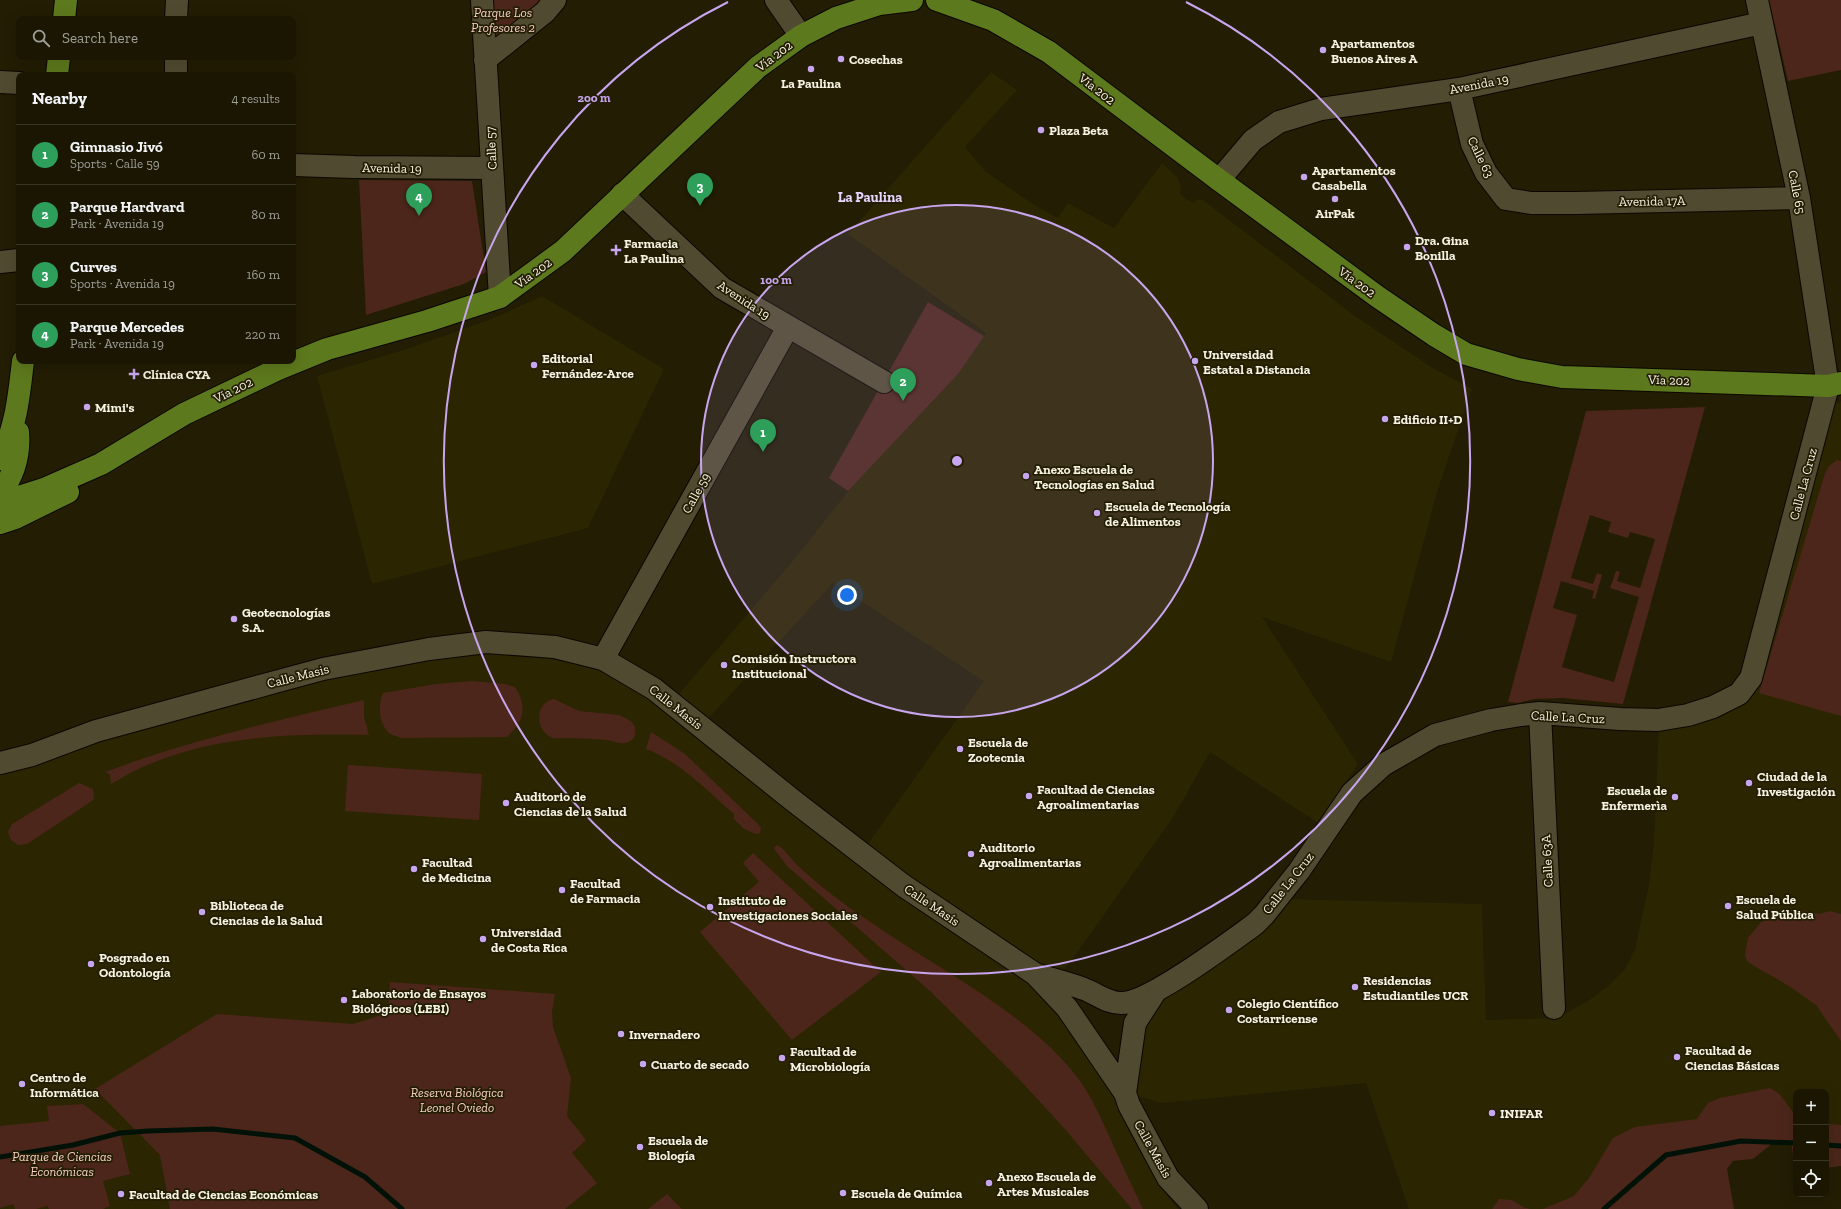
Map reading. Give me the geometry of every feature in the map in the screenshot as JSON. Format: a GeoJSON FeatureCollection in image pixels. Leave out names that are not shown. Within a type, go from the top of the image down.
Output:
{"type":"FeatureCollection","features":[{"type":"Feature","properties":{"kind":"main road"},"geometry":{"type":"LineString","coordinates":[[64,16],[66,0]]}},
{"type":"Feature","properties":{"kind":"main road","name":"Vía 202"},"geometry":{"type":"LineString","coordinates":[[296,362],[327,349],[427,321],[500,297],[563,250],[758,68],[801,36],[844,16],[879,4],[912,0]]}},
{"type":"Feature","properties":{"kind":"main road","name":"Vía 202"},"geometry":{"type":"LineString","coordinates":[[936,0],[993,20],[1049,52],[1378,297],[1434,335],[1466,354],[1518,369],[1562,377],[1834,384]]}},
{"type":"Feature","properties":{"kind":"main road"},"geometry":{"type":"LineString","coordinates":[[57,72],[59,60]]}},
{"type":"Feature","properties":{"kind":"main road"},"geometry":{"type":"LineString","coordinates":[[0,494],[13,474],[8,459],[9,442],[17,414],[23,364]]}},
{"type":"Feature","properties":{"kind":"main road","name":"Vía 202"},"geometry":{"type":"LineString","coordinates":[[0,503],[44,489],[101,464],[124,452],[184,414],[290,364]]}},
{"type":"Feature","properties":{"kind":"main road"},"geometry":{"type":"LineString","coordinates":[[8,459],[23,482],[33,488],[44,489]]}},
{"type":"Feature","properties":{"kind":"main road","name":"Vía 202"},"geometry":{"type":"LineString","coordinates":[[0,523],[15,518],[73,489],[101,464]]}},
{"type":"Feature","properties":{"kind":"street"},"geometry":{"type":"LineString","coordinates":[[176,0],[176,16]]}},
{"type":"Feature","properties":{"kind":"street","name":"Calle 57"},"geometry":{"type":"LineString","coordinates":[[482,0],[500,297]]}},
{"type":"Feature","properties":{"kind":"street"},"geometry":{"type":"LineString","coordinates":[[485,60],[545,12],[555,0]]}},
{"type":"Feature","properties":{"kind":"street"},"geometry":{"type":"LineString","coordinates":[[776,0],[801,36]]}},
{"type":"Feature","properties":{"kind":"street","name":"Calle 65"},"geometry":{"type":"LineString","coordinates":[[1757,0],[1799,198],[1834,384]]}},
{"type":"Feature","properties":{"kind":"street","name":"Avenida 19"},"geometry":{"type":"LineString","coordinates":[[1219,180],[1253,140],[1279,122],[1321,109],[1459,89],[1762,23]]}},
{"type":"Feature","properties":{"kind":"street"},"geometry":{"type":"LineString","coordinates":[[176,60],[176,72]]}},
{"type":"Feature","properties":{"kind":"street"},"geometry":{"type":"LineString","coordinates":[[0,82],[16,83]]}},
{"type":"Feature","properties":{"kind":"street","name":"Calle 63"},"geometry":{"type":"LineString","coordinates":[[1459,89],[1472,144],[1486,173],[1506,199]]}},
{"type":"Feature","properties":{"kind":"street","name":"Avenida 19"},"geometry":{"type":"LineString","coordinates":[[296,165],[364,168],[492,168]]}},
{"type":"Feature","properties":{"kind":"street","name":"Avenida 19"},"geometry":{"type":"LineString","coordinates":[[622,194],[722,288],[884,382]]}},
{"type":"Feature","properties":{"kind":"street","name":"Avenida 17A"},"geometry":{"type":"LineString","coordinates":[[1506,199],[1531,203],[1576,203],[1799,198]]}},
{"type":"Feature","properties":{"kind":"street"},"geometry":{"type":"LineString","coordinates":[[0,262],[16,260]]}},
{"type":"Feature","properties":{"kind":"street","name":"Calle 59"},"geometry":{"type":"LineString","coordinates":[[603,659],[788,327]]}},
{"type":"Feature","properties":{"kind":"street","name":"Calle La Cruz"},"geometry":{"type":"LineString","coordinates":[[1035,974],[1084,989],[1107,1001],[1119,1003],[1132,1003],[1154,992],[1219,949],[1264,915],[1299,871],[1352,793],[1383,765],[1435,735],[1491,720],[1540,713],[1620,719],[1658,720],[1688,715],[1713,707],[1739,694],[1751,678],[1834,384]]}},
{"type":"Feature","properties":{"kind":"street","name":"Calle Masis"},"geometry":{"type":"LineString","coordinates":[[0,763],[32,755],[96,731],[323,669],[429,649],[486,642],[555,647],[603,659]]}},
{"type":"Feature","properties":{"kind":"street","name":"Calle Masís"},"geometry":{"type":"LineString","coordinates":[[603,659],[654,688],[795,802],[904,886],[1035,974],[1067,1008],[1125,1093],[1129,1104],[1168,1178],[1197,1209]]}},
{"type":"Feature","properties":{"kind":"street","name":"Calle 63A"},"geometry":{"type":"LineString","coordinates":[[1540,713],[1554,1008]]}},
{"type":"Feature","properties":{"kind":"street","name":"Calle La Cruz"},"geometry":{"type":"LineString","coordinates":[[1125,1093],[1135,1023],[1154,992]]}},
{"type":"Feature","properties":{"kind":"shaded area"},"geometry":{"type":"Polygon","coordinates":[[[991,72],[1017,90],[965,147],[986,172],[1036,206],[1058,218],[1068,203],[1114,228],[1162,163],[1177,177],[1181,186],[1180,194],[1193,203],[1198,199],[1203,200],[1355,316],[1433,368],[1472,389],[1438,489],[1391,662],[1262,617],[1358,764],[1318,823],[1210,752],[1174,816],[1069,964],[1058,975],[1044,971],[907,876],[867,845],[984,681],[833,583],[707,720],[678,695],[792,562],[854,484],[959,373],[986,333],[848,234],[991,72]]]}},
{"type":"Feature","properties":{"kind":"shaded area"},"geometry":{"type":"Polygon","coordinates":[[[542,296],[664,369],[588,528],[372,584],[317,376],[404,350],[494,318],[542,296]]]}},
{"type":"Feature","properties":{"kind":"shaded area","name":"Ciudad de la Investigación"},"geometry":{"type":"Polygon","coordinates":[[[1841,402],[1841,1146],[1829,1145],[1829,1089],[1793,1089],[1793,1144],[1741,1141],[1604,1209],[1409,1209],[1366,1083],[1162,1103],[1137,1096],[1133,1085],[1141,1026],[1158,997],[1286,899],[1482,904],[1486,1020],[1557,1018],[1588,1001],[1609,985],[1625,969],[1635,949],[1649,884],[1654,840],[1659,725],[1744,698],[1831,405],[1841,402]]]}},
{"type":"Feature","properties":{"kind":"shaded area","name":"Universidad de Costa Rica"},"geometry":{"type":"Polygon","coordinates":[[[492,651],[543,657],[604,670],[648,696],[1029,981],[1061,1015],[1117,1097],[1120,1107],[1165,1193],[1178,1209],[0,1209],[0,768],[329,677],[429,656],[492,651]]]}},
{"type":"Feature","properties":{"kind":"green space","name":"Parque Los Profesores 2"},"geometry":{"type":"Polygon","coordinates":[[[482,0],[555,0],[485,60],[482,0]]]}},
{"type":"Feature","properties":{"kind":"green space"},"geometry":{"type":"Polygon","coordinates":[[[1769,0],[1841,0],[1841,70],[1788,81],[1769,0]]]}},
{"type":"Feature","properties":{"kind":"green space"},"geometry":{"type":"Polygon","coordinates":[[[359,180],[472,181],[486,272],[464,284],[366,315],[359,180]]]}},
{"type":"Feature","properties":{"kind":"green space"},"geometry":{"type":"Polygon","coordinates":[[[928,302],[984,336],[959,373],[848,491],[829,478],[928,302]]]}},
{"type":"Feature","properties":{"kind":"green space"},"geometry":{"type":"Polygon","coordinates":[[[1705,407],[1623,704],[1563,698],[1534,699],[1518,703],[1508,702],[1586,411],[1705,407]],[[1590,515],[1571,578],[1593,584],[1597,573],[1602,575],[1595,599],[1592,598],[1594,591],[1561,581],[1553,608],[1577,615],[1562,667],[1614,682],[1639,597],[1610,588],[1616,571],[1620,572],[1617,581],[1640,588],[1655,539],[1630,532],[1628,538],[1608,532],[1611,522],[1590,515]]]}},
{"type":"Feature","properties":{"kind":"green space"},"geometry":{"type":"Polygon","coordinates":[[[1837,460],[1841,461],[1841,716],[1759,693],[1825,473],[1829,466],[1837,460]]]}},
{"type":"Feature","properties":{"kind":"green space"},"geometry":{"type":"Polygon","coordinates":[[[472,681],[505,684],[515,687],[522,701],[522,714],[517,725],[507,737],[401,738],[389,733],[385,729],[380,713],[380,703],[383,693],[436,684],[472,681]]]}},
{"type":"Feature","properties":{"kind":"green space"},"geometry":{"type":"Polygon","coordinates":[[[554,699],[579,711],[619,715],[631,721],[635,727],[635,736],[627,743],[618,743],[607,740],[553,738],[547,735],[543,730],[539,717],[540,711],[547,701],[554,699]]]}},
{"type":"Feature","properties":{"kind":"green space"},"geometry":{"type":"Polygon","coordinates":[[[364,700],[364,717],[369,735],[302,735],[269,737],[203,747],[171,756],[141,768],[111,784],[110,775],[105,772],[169,750],[201,741],[364,700]]]}},
{"type":"Feature","properties":{"kind":"green space"},"geometry":{"type":"Polygon","coordinates":[[[651,732],[685,754],[758,824],[761,828],[760,833],[756,834],[744,829],[734,819],[734,814],[693,777],[671,761],[646,749],[651,732]]]}},
{"type":"Feature","properties":{"kind":"green space"},"geometry":{"type":"Polygon","coordinates":[[[348,765],[482,774],[479,820],[345,811],[348,765]]]}},
{"type":"Feature","properties":{"kind":"green space"},"geometry":{"type":"Polygon","coordinates":[[[79,783],[93,789],[94,799],[27,844],[18,845],[11,840],[8,832],[12,824],[79,783]]]}},
{"type":"Feature","properties":{"kind":"green space"},"geometry":{"type":"Polygon","coordinates":[[[777,845],[783,849],[807,874],[843,903],[898,941],[955,976],[1011,1014],[1060,1057],[1085,1088],[1101,1118],[1143,1209],[1132,1209],[1064,1128],[1017,1077],[931,992],[787,866],[774,848],[777,845]]]}},
{"type":"Feature","properties":{"kind":"green space"},"geometry":{"type":"Polygon","coordinates":[[[753,853],[881,972],[792,1040],[700,932],[759,882],[743,863],[753,853]]]}},
{"type":"Feature","properties":{"kind":"green space"},"geometry":{"type":"Polygon","coordinates":[[[1795,909],[1819,914],[1830,911],[1841,914],[1841,1041],[1816,1005],[1789,986],[1747,961],[1745,955],[1748,938],[1761,922],[1774,914],[1795,909]]]}},
{"type":"Feature","properties":{"kind":"green space","name":"Reserva Biológica Leonel Oviedo"},"geometry":{"type":"Polygon","coordinates":[[[390,982],[555,994],[552,1012],[553,1027],[571,1078],[567,1116],[586,1140],[572,1153],[597,1183],[565,1209],[170,1209],[160,1155],[95,1089],[217,1014],[353,1024],[388,1013],[390,982]]]}},
{"type":"Feature","properties":{"kind":"green space"},"geometry":{"type":"Polygon","coordinates":[[[1770,1088],[1781,1097],[1793,1112],[1793,1155],[1791,1143],[1774,1142],[1753,1159],[1733,1161],[1727,1169],[1734,1209],[1543,1209],[1574,1196],[1589,1178],[1613,1138],[1635,1127],[1697,1119],[1708,1103],[1720,1098],[1770,1088]]]}},
{"type":"Feature","properties":{"kind":"green space","name":"Parque de Ciencias Económicas"},"geometry":{"type":"Polygon","coordinates":[[[83,1104],[120,1133],[130,1174],[103,1181],[110,1206],[103,1209],[49,1209],[48,1206],[36,1209],[15,1209],[13,1204],[0,1208],[0,1126],[49,1121],[47,1106],[83,1104]]]}},
{"type":"Feature","properties":{"kind":"green space"},"geometry":{"type":"Polygon","coordinates":[[[1829,1124],[1841,1125],[1841,1166],[1829,1168],[1829,1124]]]}},
{"type":"Feature","properties":{"kind":"green space"},"geometry":{"type":"Polygon","coordinates":[[[667,1194],[682,1209],[648,1209],[667,1194]]]}},
{"type":"Feature","properties":{"kind":"green space"},"geometry":{"type":"Polygon","coordinates":[[[1499,1199],[1512,1200],[1523,1207],[1530,1209],[1492,1209],[1499,1199]]]}},
{"type":"Feature","properties":{"kind":"waterway"},"geometry":{"type":"LineString","coordinates":[[0,1157],[73,1145],[120,1133],[148,1131],[213,1129],[295,1138],[365,1177],[402,1209]]}},
{"type":"Feature","properties":{"kind":"waterway"},"geometry":{"type":"LineString","coordinates":[[1604,1209],[1666,1155],[1741,1141],[1793,1143]]}},
{"type":"Feature","properties":{"kind":"waterway"},"geometry":{"type":"LineString","coordinates":[[1829,1145],[1841,1146]]}},
{"type":"Feature","properties":{"kind":"place","name":"Apartamentos Buenos Aires A"},"geometry":{"type":"Point","coordinates":[1323,50]}},
{"type":"Feature","properties":{"kind":"place","name":"Cosechas"},"geometry":{"type":"Point","coordinates":[841,59]}},
{"type":"Feature","properties":{"kind":"place","name":"La Paulina"},"geometry":{"type":"Point","coordinates":[811,69]}},
{"type":"Feature","properties":{"kind":"place","name":"Plaza Beta"},"geometry":{"type":"Point","coordinates":[1041,130]}},
{"type":"Feature","properties":{"kind":"place","name":"Apartamentos Casabella"},"geometry":{"type":"Point","coordinates":[1304,177]}},
{"type":"Feature","properties":{"kind":"place","name":"AirPak"},"geometry":{"type":"Point","coordinates":[1335,199]}},
{"type":"Feature","properties":{"kind":"place","name":"Curves"},"geometry":{"type":"Point","coordinates":[700,206]}},
{"type":"Feature","properties":{"kind":"place","name":"Parque Mercedes"},"geometry":{"type":"Point","coordinates":[419,216]}},
{"type":"Feature","properties":{"kind":"place","name":"Dra. Gina Bonilla"},"geometry":{"type":"Point","coordinates":[1407,247]}},
{"type":"Feature","properties":{"kind":"place","name":"Farmacia La Paulina"},"geometry":{"type":"Point","coordinates":[616,250]}},
{"type":"Feature","properties":{"kind":"place","name":"Universidad Estatal a Distancia"},"geometry":{"type":"Point","coordinates":[1195,361]}},
{"type":"Feature","properties":{"kind":"place","name":"Editorial Fernández-Arce"},"geometry":{"type":"Point","coordinates":[534,365]}},
{"type":"Feature","properties":{"kind":"place","name":"Clínica CYA"},"geometry":{"type":"Point","coordinates":[134,374]}},
{"type":"Feature","properties":{"kind":"place","name":"Parque Hardvard"},"geometry":{"type":"Point","coordinates":[903,401]}},
{"type":"Feature","properties":{"kind":"place","name":"Mimi's"},"geometry":{"type":"Point","coordinates":[87,407]}},
{"type":"Feature","properties":{"kind":"place","name":"Edificio II+D"},"geometry":{"type":"Point","coordinates":[1385,419]}},
{"type":"Feature","properties":{"kind":"place","name":"Gimnasio Jivó"},"geometry":{"type":"Point","coordinates":[763,452]}},
{"type":"Feature","properties":{"kind":"place","name":"Anexo Escuela de Tecnologías en Salud"},"geometry":{"type":"Point","coordinates":[1026,476]}},
{"type":"Feature","properties":{"kind":"place","name":"Escuela de Tecnología de Alimentos"},"geometry":{"type":"Point","coordinates":[1097,513]}},
{"type":"Feature","properties":{"kind":"place","name":"Geotecnologías S.A."},"geometry":{"type":"Point","coordinates":[234,619]}},
{"type":"Feature","properties":{"kind":"place","name":"Comisión Instructora Institucional"},"geometry":{"type":"Point","coordinates":[724,665]}},
{"type":"Feature","properties":{"kind":"place","name":"Escuela de Zootecnia"},"geometry":{"type":"Point","coordinates":[960,749]}},
{"type":"Feature","properties":{"kind":"place","name":"Ciudad de la Investigación"},"geometry":{"type":"Point","coordinates":[1749,783]}},
{"type":"Feature","properties":{"kind":"place","name":"Facultad de Ciencias Agroalimentarias"},"geometry":{"type":"Point","coordinates":[1029,796]}},
{"type":"Feature","properties":{"kind":"place","name":"Escuela de Enfermerìa"},"geometry":{"type":"Point","coordinates":[1675,797]}},
{"type":"Feature","properties":{"kind":"place","name":"Auditorio de Ciencias de la Salud"},"geometry":{"type":"Point","coordinates":[506,803]}},
{"type":"Feature","properties":{"kind":"place","name":"Auditorio Agroalimentarias"},"geometry":{"type":"Point","coordinates":[971,854]}},
{"type":"Feature","properties":{"kind":"place","name":"Facultad de Medicina"},"geometry":{"type":"Point","coordinates":[414,869]}},
{"type":"Feature","properties":{"kind":"place","name":"Facultad de Farmacia"},"geometry":{"type":"Point","coordinates":[562,890]}},
{"type":"Feature","properties":{"kind":"place","name":"Escuela de Salud Pública"},"geometry":{"type":"Point","coordinates":[1728,906]}},
{"type":"Feature","properties":{"kind":"place","name":"Instituto de Investigaciones Sociales"},"geometry":{"type":"Point","coordinates":[710,907]}},
{"type":"Feature","properties":{"kind":"place","name":"Biblioteca de Ciencias de la Salud"},"geometry":{"type":"Point","coordinates":[202,912]}},
{"type":"Feature","properties":{"kind":"place","name":"Universidad de Costa Rica"},"geometry":{"type":"Point","coordinates":[483,939]}},
{"type":"Feature","properties":{"kind":"place","name":"Posgrado en Odontología"},"geometry":{"type":"Point","coordinates":[91,964]}},
{"type":"Feature","properties":{"kind":"place","name":"Residencias Estudiantiles UCR"},"geometry":{"type":"Point","coordinates":[1355,987]}},
{"type":"Feature","properties":{"kind":"place","name":"Laboratorio de Ensayos Biológicos (LEBI)"},"geometry":{"type":"Point","coordinates":[344,1000]}},
{"type":"Feature","properties":{"kind":"place","name":"Colegio Científico Costarricense"},"geometry":{"type":"Point","coordinates":[1229,1010]}},
{"type":"Feature","properties":{"kind":"place","name":"Invernadero"},"geometry":{"type":"Point","coordinates":[621,1034]}},
{"type":"Feature","properties":{"kind":"place","name":"Facultad de Ciencias Básicas"},"geometry":{"type":"Point","coordinates":[1677,1057]}},
{"type":"Feature","properties":{"kind":"place","name":"Facultad de Microbiología"},"geometry":{"type":"Point","coordinates":[782,1058]}},
{"type":"Feature","properties":{"kind":"place","name":"Cuarto de secado"},"geometry":{"type":"Point","coordinates":[643,1064]}},
{"type":"Feature","properties":{"kind":"place","name":"Centro de Informática"},"geometry":{"type":"Point","coordinates":[22,1084]}},
{"type":"Feature","properties":{"kind":"place","name":"INIFAR"},"geometry":{"type":"Point","coordinates":[1492,1113]}},
{"type":"Feature","properties":{"kind":"place","name":"Escuela de Biología"},"geometry":{"type":"Point","coordinates":[640,1147]}},
{"type":"Feature","properties":{"kind":"place","name":"Anexo Escuela de Artes Musicales"},"geometry":{"type":"Point","coordinates":[989,1183]}},
{"type":"Feature","properties":{"kind":"place","name":"Escuela de Química"},"geometry":{"type":"Point","coordinates":[843,1193]}},
{"type":"Feature","properties":{"kind":"place","name":"Facultad de Ciencias Económicas"},"geometry":{"type":"Point","coordinates":[121,1194]}},
{"type":"Feature","properties":{"kind":"district","name":"La Paulina"},"geometry":{"type":"Point","coordinates":[870,197]}}]}
